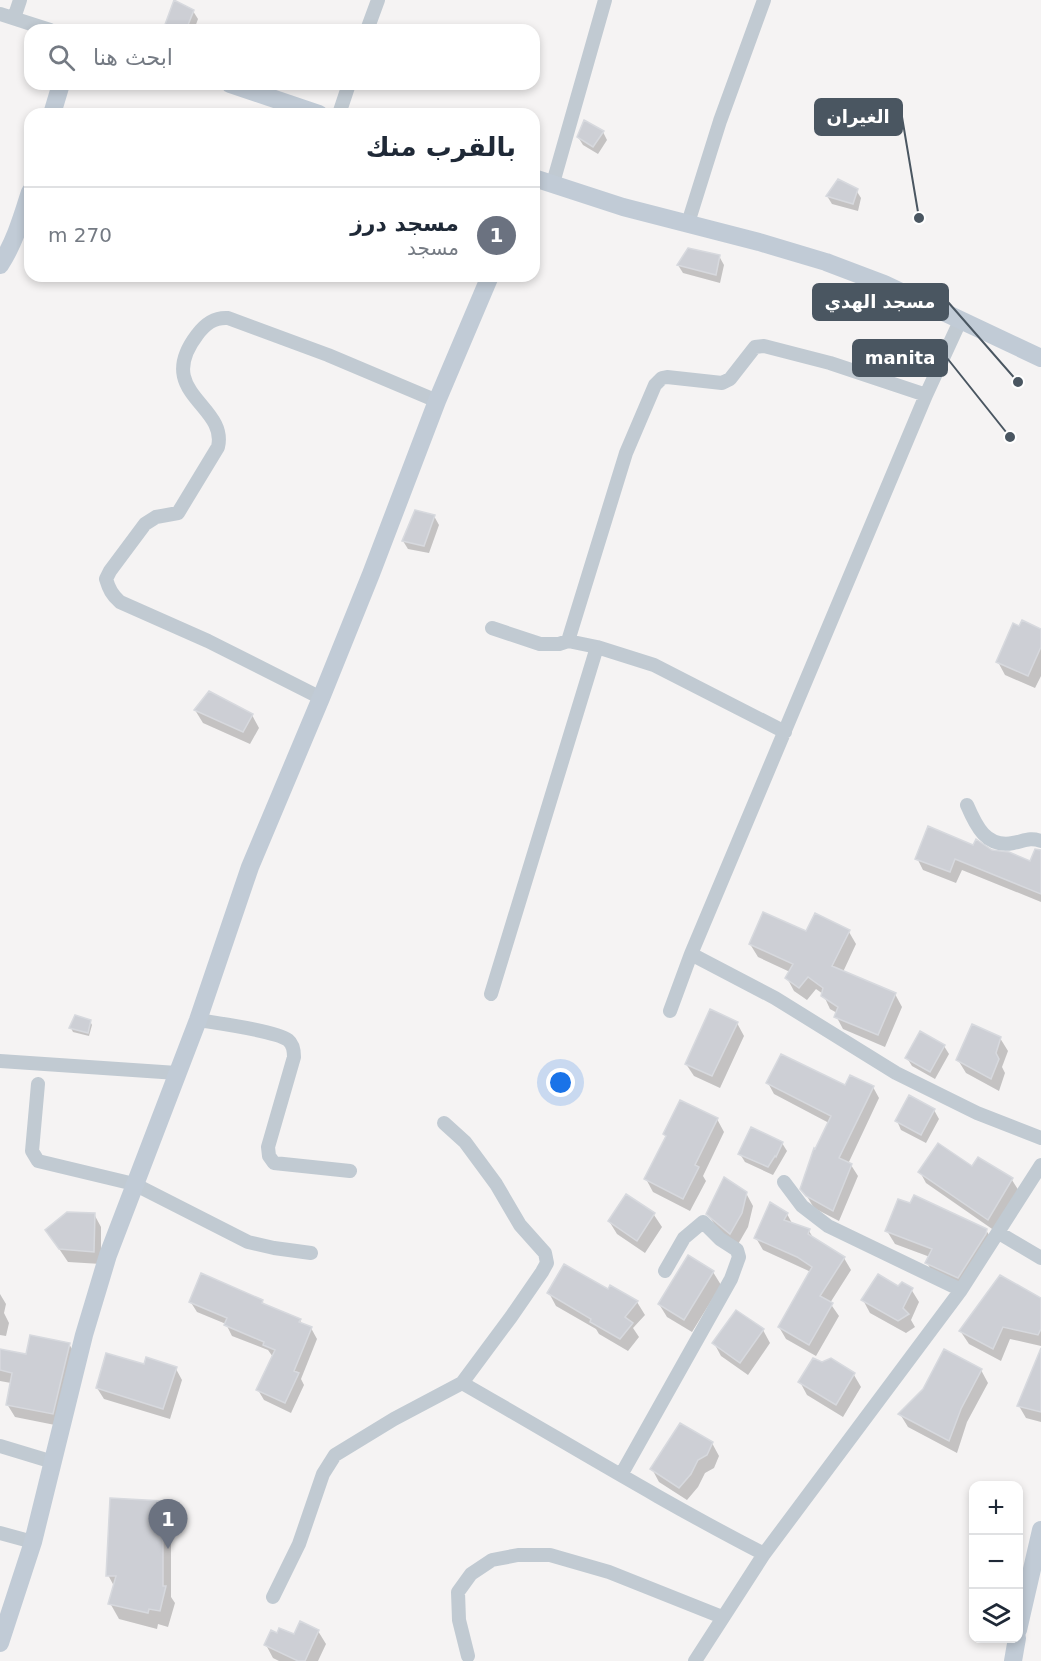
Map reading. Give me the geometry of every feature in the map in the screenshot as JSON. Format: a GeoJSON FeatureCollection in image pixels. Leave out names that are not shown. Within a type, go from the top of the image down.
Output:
{"type":"FeatureCollection","features":[{"type":"Feature","properties":{"kind":"street"},"geometry":{"type":"LineString","coordinates":[[14,18],[20,0]]}},
{"type":"Feature","properties":{"kind":"street"},"geometry":{"type":"LineString","coordinates":[[369,24],[378,0]]}},
{"type":"Feature","properties":{"kind":"street"},"geometry":{"type":"LineString","coordinates":[[553,183],[605,0]]}},
{"type":"Feature","properties":{"kind":"street"},"geometry":{"type":"LineString","coordinates":[[688,223],[720,121],[764,0]]}},
{"type":"Feature","properties":{"kind":"street"},"geometry":{"type":"LineString","coordinates":[[0,14],[32,24]]}},
{"type":"Feature","properties":{"kind":"street"},"geometry":{"type":"LineString","coordinates":[[54,108],[59,90]]}},
{"type":"Feature","properties":{"kind":"street"},"geometry":{"type":"LineString","coordinates":[[251,90],[304,108]]}},
{"type":"Feature","properties":{"kind":"street"},"geometry":{"type":"LineString","coordinates":[[341,108],[347,90]]}},
{"type":"Feature","properties":{"kind":"street"},"geometry":{"type":"LineString","coordinates":[[540,180],[623,207],[826,262],[884,284],[1041,358]]}},
{"type":"Feature","properties":{"kind":"street"},"geometry":{"type":"LineString","coordinates":[[0,265],[17,233],[24,211]]}},
{"type":"Feature","properties":{"kind":"street"},"geometry":{"type":"LineString","coordinates":[[0,1643],[33,1542],[84,1335],[108,1255],[198,1020],[250,867],[372,574],[437,401],[487,282]]}},
{"type":"Feature","properties":{"kind":"street"},"geometry":{"type":"LineString","coordinates":[[321,698],[208,641],[120,602],[112,596],[106,579],[110,571],[145,524],[156,518],[177,513],[218,447],[220,437],[216,425],[184,379],[183,362],[186,353],[196,336],[208,323],[214,319],[228,318],[328,355],[437,401]]}},
{"type":"Feature","properties":{"kind":"street"},"geometry":{"type":"LineString","coordinates":[[669,1011],[926,395],[961,319]]}},
{"type":"Feature","properties":{"kind":"street"},"geometry":{"type":"LineString","coordinates":[[568,641],[626,453],[655,385],[662,378],[726,382],[754,347],[764,346],[830,363],[926,395]]}},
{"type":"Feature","properties":{"kind":"street"},"geometry":{"type":"LineString","coordinates":[[492,628],[540,644],[559,644],[568,641],[597,647],[654,665],[785,732]]}},
{"type":"Feature","properties":{"kind":"street"},"geometry":{"type":"LineString","coordinates":[[491,994],[597,647]]}},
{"type":"Feature","properties":{"kind":"street"},"geometry":{"type":"LineString","coordinates":[[967,805],[981,833],[991,840],[1001,844],[1024,839],[1041,841]]}},
{"type":"Feature","properties":{"kind":"street"},"geometry":{"type":"LineString","coordinates":[[691,954],[776,998],[896,1073],[976,1113],[1041,1138]]}},
{"type":"Feature","properties":{"kind":"street"},"geometry":{"type":"LineString","coordinates":[[198,1020],[264,1032],[288,1040],[294,1048],[294,1057],[268,1147],[269,1156],[274,1163],[350,1171]]}},
{"type":"Feature","properties":{"kind":"street"},"geometry":{"type":"LineString","coordinates":[[0,1061],[177,1073]]}},
{"type":"Feature","properties":{"kind":"street"},"geometry":{"type":"LineString","coordinates":[[38,1084],[32,1151],[35,1159],[134,1184],[248,1242],[311,1253]]}},
{"type":"Feature","properties":{"kind":"street"},"geometry":{"type":"LineString","coordinates":[[273,1597],[299,1544],[323,1474],[335,1455],[394,1419],[462,1383],[547,1263],[545,1253],[520,1225],[496,1184],[465,1142],[444,1123]]}},
{"type":"Feature","properties":{"kind":"street"},"geometry":{"type":"LineString","coordinates":[[695,1661],[764,1554],[961,1290],[1041,1165]]}},
{"type":"Feature","properties":{"kind":"street"},"geometry":{"type":"LineString","coordinates":[[784,1182],[802,1206],[828,1226],[961,1290]]}},
{"type":"Feature","properties":{"kind":"street"},"geometry":{"type":"LineString","coordinates":[[621,1475],[731,1279],[739,1257],[737,1250],[720,1239],[703,1222],[684,1238],[665,1271]]}},
{"type":"Feature","properties":{"kind":"street"},"geometry":{"type":"LineString","coordinates":[[999,1233],[1041,1258]]}},
{"type":"Feature","properties":{"kind":"street"},"geometry":{"type":"LineString","coordinates":[[462,1383],[694,1518],[764,1554]]}},
{"type":"Feature","properties":{"kind":"street"},"geometry":{"type":"LineString","coordinates":[[0,1446],[53,1462]]}},
{"type":"Feature","properties":{"kind":"street"},"geometry":{"type":"LineString","coordinates":[[0,1533],[33,1542]]}},
{"type":"Feature","properties":{"kind":"street"},"geometry":{"type":"LineString","coordinates":[[1023,1609],[1039,1542]]}},
{"type":"Feature","properties":{"kind":"street"},"geometry":{"type":"LineString","coordinates":[[468,1656],[459,1620],[458,1592],[471,1574],[492,1560],[518,1555],[550,1556],[609,1572],[722,1617]]}},
{"type":"Feature","properties":{"kind":"street"},"geometry":{"type":"LineString","coordinates":[[1013,1661],[1016,1643]]}},
{"type":"Feature","properties":{"kind":"building"},"geometry":{"type":"Polygon","coordinates":[[[174,0],[194,10],[188,24],[165,24],[174,0]]]}},
{"type":"Feature","properties":{"kind":"building"},"geometry":{"type":"Polygon","coordinates":[[[584,120],[604,131],[593,147],[577,137],[584,120]]]}},
{"type":"Feature","properties":{"kind":"building"},"geometry":{"type":"Polygon","coordinates":[[[838,179],[858,189],[853,204],[826,196],[838,179]]]}},
{"type":"Feature","properties":{"kind":"building"},"geometry":{"type":"Polygon","coordinates":[[[688,248],[720,255],[716,275],[677,265],[688,248]]]}},
{"type":"Feature","properties":{"kind":"building"},"geometry":{"type":"Polygon","coordinates":[[[415,510],[435,515],[424,546],[402,541],[415,510]]]}},
{"type":"Feature","properties":{"kind":"building"},"geometry":{"type":"Polygon","coordinates":[[[1022,620],[1041,629],[1041,647],[1028,676],[996,662],[1013,623],[1019,626],[1022,620]]]}},
{"type":"Feature","properties":{"kind":"building"},"geometry":{"type":"Polygon","coordinates":[[[209,691],[253,714],[243,732],[194,710],[209,691]]]}},
{"type":"Feature","properties":{"kind":"building"},"geometry":{"type":"Polygon","coordinates":[[[928,826],[973,845],[976,839],[992,850],[1009,852],[1030,861],[1035,849],[1041,850],[1041,894],[955,859],[950,872],[915,859],[928,826]]]}},
{"type":"Feature","properties":{"kind":"building"},"geometry":{"type":"Polygon","coordinates":[[[763,912],[806,931],[815,913],[850,930],[832,966],[896,993],[878,1035],[834,1017],[838,1007],[821,996],[823,988],[808,977],[799,988],[785,978],[793,964],[749,944],[763,912]]]}},
{"type":"Feature","properties":{"kind":"building"},"geometry":{"type":"Polygon","coordinates":[[[710,1009],[738,1022],[712,1076],[685,1064],[710,1009]]]}},
{"type":"Feature","properties":{"kind":"building"},"geometry":{"type":"Polygon","coordinates":[[[75,1015],[91,1020],[88,1033],[69,1028],[75,1015]]]}},
{"type":"Feature","properties":{"kind":"building"},"geometry":{"type":"Polygon","coordinates":[[[972,1024],[1001,1037],[996,1053],[999,1059],[991,1079],[956,1060],[972,1024]]]}},
{"type":"Feature","properties":{"kind":"building"},"geometry":{"type":"Polygon","coordinates":[[[920,1031],[945,1045],[930,1072],[905,1058],[920,1031]]]}},
{"type":"Feature","properties":{"kind":"building"},"geometry":{"type":"Polygon","coordinates":[[[781,1054],[845,1085],[850,1075],[874,1086],[839,1158],[852,1164],[833,1211],[806,1196],[800,1189],[814,1148],[831,1116],[766,1083],[781,1054]]]}},
{"type":"Feature","properties":{"kind":"building"},"geometry":{"type":"Polygon","coordinates":[[[909,1095],[935,1109],[921,1135],[895,1121],[909,1095]]]}},
{"type":"Feature","properties":{"kind":"building"},"geometry":{"type":"Polygon","coordinates":[[[680,1100],[718,1118],[695,1165],[699,1167],[683,1199],[644,1179],[666,1136],[663,1134],[680,1100]]]}},
{"type":"Feature","properties":{"kind":"building"},"geometry":{"type":"Polygon","coordinates":[[[751,1127],[783,1142],[768,1167],[738,1154],[751,1127]]]}},
{"type":"Feature","properties":{"kind":"building"},"geometry":{"type":"Polygon","coordinates":[[[938,1143],[972,1166],[978,1157],[1013,1178],[988,1220],[918,1172],[938,1143]]]}},
{"type":"Feature","properties":{"kind":"building"},"geometry":{"type":"Polygon","coordinates":[[[724,1177],[747,1192],[742,1213],[730,1234],[706,1214],[724,1177]]]}},
{"type":"Feature","properties":{"kind":"building"},"geometry":{"type":"Polygon","coordinates":[[[626,1194],[655,1213],[637,1241],[608,1221],[626,1194]]]}},
{"type":"Feature","properties":{"kind":"building"},"geometry":{"type":"Polygon","coordinates":[[[914,1195],[987,1229],[958,1278],[925,1263],[932,1249],[885,1231],[898,1199],[910,1203],[914,1195]]]}},
{"type":"Feature","properties":{"kind":"building"},"geometry":{"type":"Polygon","coordinates":[[[770,1202],[788,1213],[784,1220],[810,1229],[808,1234],[845,1257],[820,1296],[833,1303],[809,1345],[778,1327],[812,1267],[797,1257],[754,1238],[770,1202]]]}},
{"type":"Feature","properties":{"kind":"building"},"geometry":{"type":"Polygon","coordinates":[[[67,1212],[95,1213],[94,1252],[59,1249],[45,1230],[67,1212]]]}},
{"type":"Feature","properties":{"kind":"building"},"geometry":{"type":"Polygon","coordinates":[[[688,1255],[714,1271],[684,1320],[658,1304],[688,1255]]]}},
{"type":"Feature","properties":{"kind":"building"},"geometry":{"type":"Polygon","coordinates":[[[564,1264],[608,1289],[610,1285],[638,1301],[625,1317],[633,1323],[620,1339],[547,1293],[564,1264]]]}},
{"type":"Feature","properties":{"kind":"building"},"geometry":{"type":"Polygon","coordinates":[[[201,1273],[263,1300],[262,1303],[301,1319],[299,1322],[312,1327],[294,1371],[299,1373],[285,1403],[256,1390],[275,1350],[263,1345],[264,1342],[224,1325],[227,1318],[189,1302],[201,1273]]]}},
{"type":"Feature","properties":{"kind":"building"},"geometry":{"type":"Polygon","coordinates":[[[878,1274],[898,1286],[902,1282],[913,1288],[903,1308],[909,1314],[898,1321],[861,1300],[878,1274]]]}},
{"type":"Feature","properties":{"kind":"building"},"geometry":{"type":"Polygon","coordinates":[[[1000,1275],[1041,1298],[1041,1329],[1038,1335],[1003,1327],[993,1349],[959,1331],[1000,1275]]]}},
{"type":"Feature","properties":{"kind":"building"},"geometry":{"type":"Polygon","coordinates":[[[736,1310],[764,1329],[740,1363],[712,1343],[736,1310]]]}},
{"type":"Feature","properties":{"kind":"building"},"geometry":{"type":"Polygon","coordinates":[[[30,1335],[70,1343],[53,1414],[6,1405],[12,1373],[0,1370],[0,1349],[26,1354],[30,1335]]]}},
{"type":"Feature","properties":{"kind":"building"},"geometry":{"type":"Polygon","coordinates":[[[1041,1348],[1041,1412],[1017,1406],[1041,1348]]]}},
{"type":"Feature","properties":{"kind":"building"},"geometry":{"type":"Polygon","coordinates":[[[944,1349],[982,1369],[961,1409],[949,1441],[898,1414],[923,1389],[944,1349]]]}},
{"type":"Feature","properties":{"kind":"building"},"geometry":{"type":"Polygon","coordinates":[[[106,1353],[144,1364],[146,1357],[177,1367],[163,1409],[96,1388],[106,1353]]]}},
{"type":"Feature","properties":{"kind":"building"},"geometry":{"type":"Polygon","coordinates":[[[813,1358],[822,1362],[831,1358],[855,1373],[836,1405],[798,1382],[813,1358]]]}},
{"type":"Feature","properties":{"kind":"building"},"geometry":{"type":"Polygon","coordinates":[[[680,1423],[713,1442],[707,1455],[698,1460],[691,1474],[679,1488],[650,1469],[680,1423]]]}},
{"type":"Feature","properties":{"kind":"building"},"geometry":{"type":"Polygon","coordinates":[[[110,1498],[163,1501],[163,1586],[166,1586],[160,1611],[149,1609],[148,1613],[108,1604],[116,1576],[106,1576],[110,1498]]]}},
{"type":"Feature","properties":{"kind":"building"},"geometry":{"type":"Polygon","coordinates":[[[300,1621],[319,1630],[305,1661],[298,1661],[264,1645],[271,1630],[277,1633],[279,1628],[294,1634],[300,1621]]]}},
{"type":"Feature","properties":{"kind":"place","name":"الغيران"},"geometry":{"type":"Point","coordinates":[919,218]}},
{"type":"Feature","properties":{"kind":"place","name":"مسجد الهدي"},"geometry":{"type":"Point","coordinates":[1018,382]}},
{"type":"Feature","properties":{"kind":"place","name":"manita"},"geometry":{"type":"Point","coordinates":[1010,437]}},
{"type":"Feature","properties":{"kind":"place","name":"مسجد درز"},"geometry":{"type":"Point","coordinates":[168,1549]}}]}
